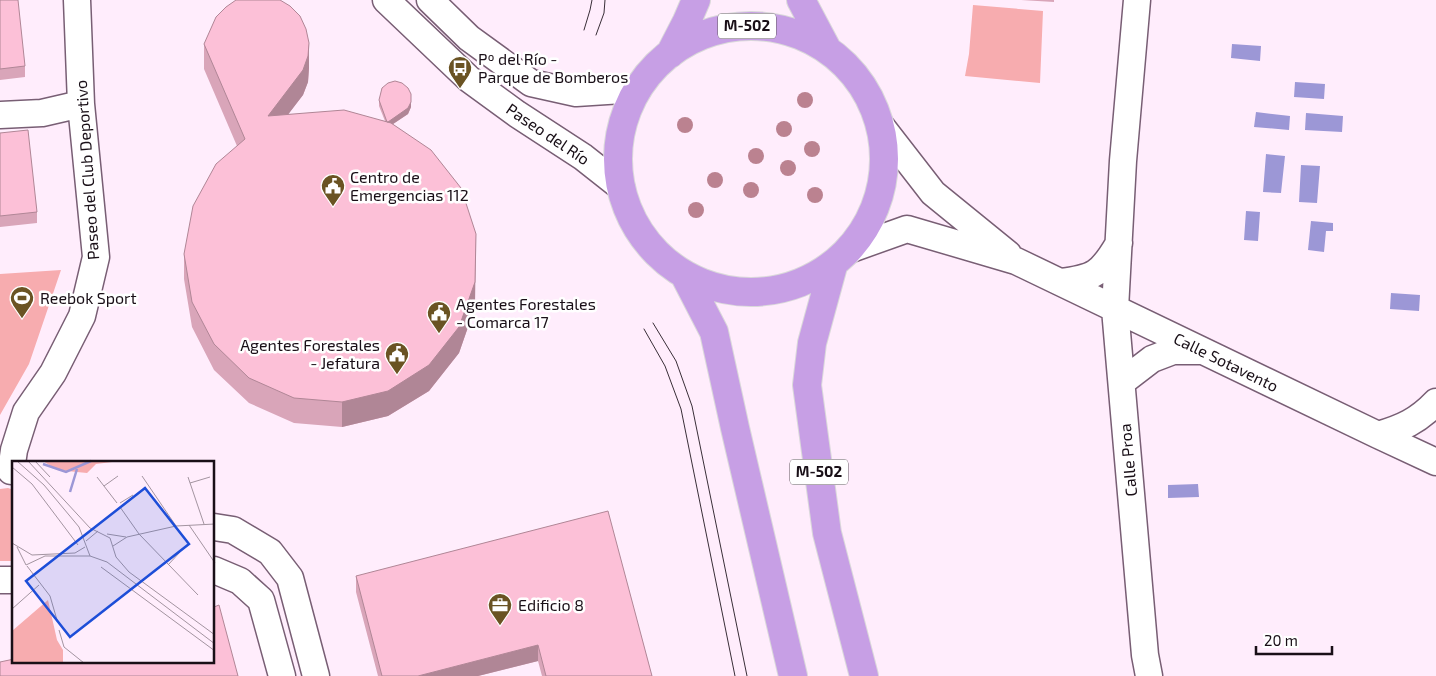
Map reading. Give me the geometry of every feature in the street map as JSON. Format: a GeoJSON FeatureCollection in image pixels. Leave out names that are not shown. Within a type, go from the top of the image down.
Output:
{"type":"FeatureCollection","features":[{"type":"Feature","properties":{"kind":"highway","name":"M-502"},"geometry":{"type":"LineString","coordinates":[[670,54],[696,0]]}},
{"type":"Feature","properties":{"kind":"highway","name":"M-502"},"geometry":{"type":"LineString","coordinates":[[801,0],[826,49]]}},
{"type":"Feature","properties":{"kind":"highway","name":"M-502"},"geometry":{"type":"LineString","coordinates":[[842,257],[798,284],[760,292],[721,289],[684,274],[655,251],[634,221],[621,187],[618,153],[624,120],[638,89],[652,70],[670,54],[706,34],[747,26],[789,31],[826,49],[850,70],[869,96],[881,126],[885,170],[874,212],[842,257],[812,343],[808,385],[827,533],[864,676]]}},
{"type":"Feature","properties":{"kind":"highway","name":"M-502"},"geometry":{"type":"LineString","coordinates":[[684,274],[714,332],[793,676]]}},
{"type":"Feature","properties":{"kind":"street","name":"Paseo del Club Deportivo"},"geometry":{"type":"LineString","coordinates":[[8,471],[26,412],[53,373],[82,316],[96,257],[81,104],[77,0]]}},
{"type":"Feature","properties":{"kind":"street","name":"Paseo del Río"},"geometry":{"type":"LineString","coordinates":[[386,0],[469,79],[517,114],[583,157],[621,187]]}},
{"type":"Feature","properties":{"kind":"street","name":"Paseo del Río"},"geometry":{"type":"LineString","coordinates":[[430,0],[469,38],[531,84],[576,93],[638,89]]}},
{"type":"Feature","properties":{"kind":"street","name":"Calle Proa"},"geometry":{"type":"LineString","coordinates":[[1137,0],[1123,161],[1115,310],[1145,655],[1149,676]]}},
{"type":"Feature","properties":{"kind":"street","name":"Paseo del Club Deportivo"},"geometry":{"type":"LineString","coordinates":[[0,115],[51,112],[81,104]]}},
{"type":"Feature","properties":{"kind":"street","name":"Calle Sotavento"},"geometry":{"type":"LineString","coordinates":[[881,126],[933,193],[1016,261]]}},
{"type":"Feature","properties":{"kind":"street","name":"Calle Sotavento"},"geometry":{"type":"LineString","coordinates":[[842,257],[907,229],[1016,261],[1436,462]]}},
{"type":"Feature","properties":{"kind":"street"},"geometry":{"type":"LineString","coordinates":[[1060,282],[1094,275],[1104,266],[1119,243]]}},
{"type":"Feature","properties":{"kind":"street"},"geometry":{"type":"LineString","coordinates":[[1122,382],[1152,359],[1172,351],[1204,352]]}},
{"type":"Feature","properties":{"kind":"street"},"geometry":{"type":"LineString","coordinates":[[1378,435],[1407,426],[1436,402]]}},
{"type":"Feature","properties":{"kind":"street"},"geometry":{"type":"LineString","coordinates":[[215,527],[233,530],[270,552],[290,578],[316,676]]}},
{"type":"Feature","properties":{"kind":"street"},"geometry":{"type":"LineString","coordinates":[[215,570],[240,581],[260,600],[282,676]]}},
{"type":"Feature","properties":{"kind":"shaded area"},"geometry":{"type":"Polygon","coordinates":[[[973,5],[1043,11],[1040,83],[965,76],[969,54],[973,5]]]}},
{"type":"Feature","properties":{"kind":"shaded area"},"geometry":{"type":"Polygon","coordinates":[[[1232,44],[1261,46],[1260,61],[1231,58],[1232,44]]]}},
{"type":"Feature","properties":{"kind":"shaded area"},"geometry":{"type":"Polygon","coordinates":[[[1295,82],[1325,84],[1324,99],[1294,97],[1295,82]]]}},
{"type":"Feature","properties":{"kind":"shaded area"},"geometry":{"type":"Polygon","coordinates":[[[1256,112],[1290,116],[1289,130],[1254,127],[1256,112]]]}},
{"type":"Feature","properties":{"kind":"shaded area"},"geometry":{"type":"Polygon","coordinates":[[[1306,113],[1343,116],[1342,132],[1305,130],[1306,113]]]}},
{"type":"Feature","properties":{"kind":"shaded area"},"geometry":{"type":"Polygon","coordinates":[[[1266,154],[1285,156],[1281,193],[1263,192],[1266,154]]]}},
{"type":"Feature","properties":{"kind":"shaded area"},"geometry":{"type":"Polygon","coordinates":[[[1301,165],[1320,166],[1317,203],[1299,202],[1301,165]]]}},
{"type":"Feature","properties":{"kind":"shaded area"},"geometry":{"type":"Polygon","coordinates":[[[1246,211],[1260,212],[1258,241],[1244,240],[1246,211]]]}},
{"type":"Feature","properties":{"kind":"shaded area"},"geometry":{"type":"Polygon","coordinates":[[[1311,221],[1333,223],[1333,231],[1326,231],[1324,252],[1308,250],[1311,221]]]}},
{"type":"Feature","properties":{"kind":"shaded area","name":"Reebok Sport"},"geometry":{"type":"Polygon","coordinates":[[[61,270],[29,364],[0,415],[0,274],[61,270]]]}},
{"type":"Feature","properties":{"kind":"shaded area"},"geometry":{"type":"Polygon","coordinates":[[[1391,293],[1420,295],[1419,311],[1390,309],[1391,293]]]}},
{"type":"Feature","properties":{"kind":"shaded area"},"geometry":{"type":"Polygon","coordinates":[[[1198,484],[1199,497],[1168,498],[1168,485],[1198,484]]]}},
{"type":"Feature","properties":{"kind":"shaded area"},"geometry":{"type":"Polygon","coordinates":[[[0,489],[12,489],[12,561],[0,561],[0,489]]]}},
{"type":"Feature","properties":{"kind":"building"},"geometry":{"type":"Polygon","coordinates":[[[0,0],[18,0],[25,66],[0,69],[0,0]]]}},
{"type":"Feature","properties":{"kind":"building","name":"Centro de Emergencias 112"},"geometry":{"type":"Polygon","coordinates":[[[236,0],[280,0],[290,6],[300,16],[306,29],[309,43],[308,56],[303,70],[268,116],[344,110],[391,123],[431,150],[461,188],[476,234],[475,282],[459,327],[429,365],[388,391],[342,402],[294,398],[249,378],[214,344],[192,302],[184,254],[193,206],[216,164],[245,139],[204,44],[216,17],[236,0]]]}},
{"type":"Feature","properties":{"kind":"building"},"geometry":{"type":"Polygon","coordinates":[[[395,81],[402,83],[408,88],[411,94],[411,102],[408,108],[387,122],[379,100],[382,88],[388,83],[395,81]]]}},
{"type":"Feature","properties":{"kind":"building"},"geometry":{"type":"Polygon","coordinates":[[[28,130],[37,212],[0,216],[0,133],[28,130]]]}},
{"type":"Feature","properties":{"kind":"building","name":"Edificio 8"},"geometry":{"type":"Polygon","coordinates":[[[608,511],[652,676],[546,676],[538,645],[418,676],[382,676],[356,576],[608,511]]]}},
{"type":"Feature","properties":{"kind":"building"},"geometry":{"type":"Polygon","coordinates":[[[219,605],[238,676],[0,676],[0,662],[12,659],[12,664],[215,664],[215,607],[219,605]]]}},
{"type":"Feature","properties":{"kind":"tram line"},"geometry":{"type":"LineString","coordinates":[[584,30],[592,0]]}},
{"type":"Feature","properties":{"kind":"tram line"},"geometry":{"type":"LineString","coordinates":[[596,35],[604,13],[605,0]]}},
{"type":"Feature","properties":{"kind":"tram line"},"geometry":{"type":"LineString","coordinates":[[653,323],[676,361],[692,406],[747,676]]}},
{"type":"Feature","properties":{"kind":"tram line"},"geometry":{"type":"LineString","coordinates":[[644,329],[665,366],[681,409],[735,676]]}},
{"type":"Feature","properties":{"kind":"place","name":"Pº del Río - Parque de Bomberos"},"geometry":{"type":"Point","coordinates":[460,89]}},
{"type":"Feature","properties":{"kind":"place","name":"Centro de Emergencias 112"},"geometry":{"type":"Point","coordinates":[333,207]}},
{"type":"Feature","properties":{"kind":"place","name":"Reebok Sport"},"geometry":{"type":"Point","coordinates":[22,319]}},
{"type":"Feature","properties":{"kind":"place","name":"Agentes Forestales - Comarca 17"},"geometry":{"type":"Point","coordinates":[439,334]}},
{"type":"Feature","properties":{"kind":"place","name":"Agentes Forestales - Jefatura"},"geometry":{"type":"Point","coordinates":[397,375]}},
{"type":"Feature","properties":{"kind":"place","name":"Edificio 8"},"geometry":{"type":"Point","coordinates":[500,626]}}]}
